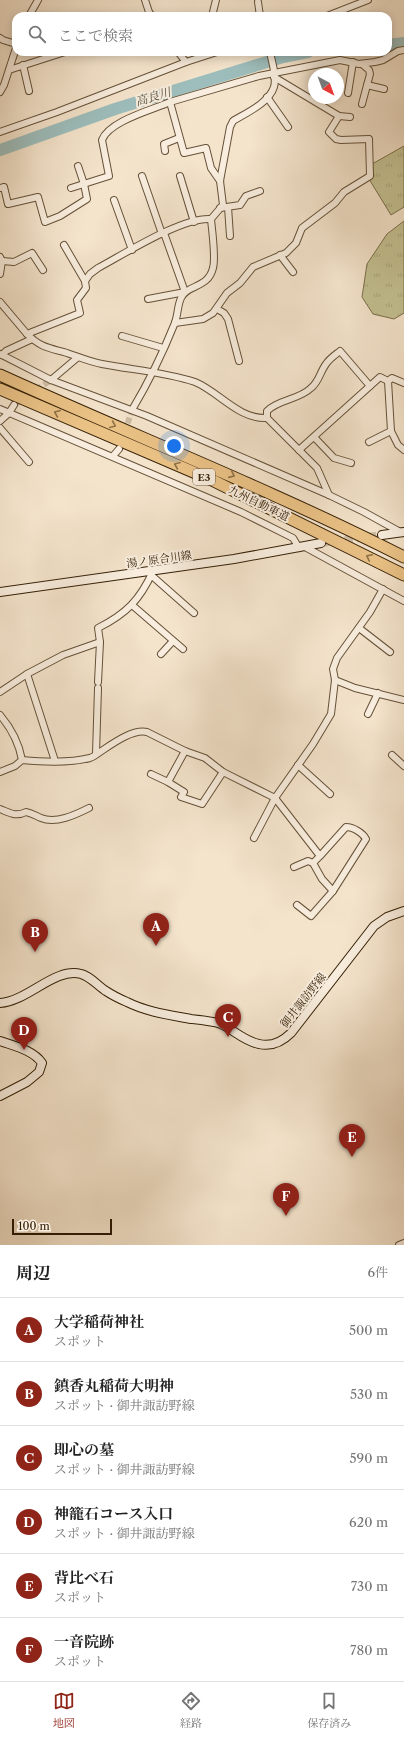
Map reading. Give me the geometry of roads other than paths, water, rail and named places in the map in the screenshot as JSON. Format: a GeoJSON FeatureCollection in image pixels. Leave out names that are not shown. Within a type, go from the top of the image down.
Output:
{"type":"FeatureCollection","features":[{"type":"Feature","properties":{"kind":"highway","name":"九州自動車道"},"geometry":{"type":"LineString","coordinates":[[0,375],[226,472],[344,526],[404,557]]}},
{"type":"Feature","properties":{"kind":"highway","name":"九州自動車道"},"geometry":{"type":"LineString","coordinates":[[0,389],[212,480],[404,575]]}},
{"type":"Feature","properties":{"kind":"main road"},"geometry":{"type":"LineString","coordinates":[[382,535],[403,533]]}},
{"type":"Feature","properties":{"kind":"main road","name":"湯ノ原合川線"},"geometry":{"type":"LineString","coordinates":[[0,592],[152,573],[321,543]]}},
{"type":"Feature","properties":{"kind":"main road","name":"御井諏訪野線"},"geometry":{"type":"LineString","coordinates":[[0,1003],[8,1003],[24,996],[62,974],[72,972],[83,974],[106,991],[128,1003],[152,1012],[221,1024],[242,1037],[259,1044],[273,1045],[283,1041],[291,1033],[374,926],[387,917],[404,911]]}},
{"type":"Feature","properties":{"kind":"main road"},"geometry":{"type":"LineString","coordinates":[[0,1041],[27,1051],[38,1057],[42,1063],[39,1072],[27,1082],[0,1096]]}},
{"type":"Feature","properties":{"kind":"street"},"geometry":{"type":"LineString","coordinates":[[31,12],[38,0]]}},
{"type":"Feature","properties":{"kind":"street"},"geometry":{"type":"LineString","coordinates":[[145,0],[149,12]]}},
{"type":"Feature","properties":{"kind":"street"},"geometry":{"type":"LineString","coordinates":[[213,12],[216,0]]}},
{"type":"Feature","properties":{"kind":"street"},"geometry":{"type":"LineString","coordinates":[[337,12],[368,0]]}},
{"type":"Feature","properties":{"kind":"street"},"geometry":{"type":"LineString","coordinates":[[258,2],[259,12]]}},
{"type":"Feature","properties":{"kind":"street"},"geometry":{"type":"LineString","coordinates":[[0,38],[12,43]]}},
{"type":"Feature","properties":{"kind":"street"},"geometry":{"type":"LineString","coordinates":[[392,55],[398,51],[404,50]]}},
{"type":"Feature","properties":{"kind":"street"},"geometry":{"type":"LineString","coordinates":[[0,92],[4,85],[13,56]]}},
{"type":"Feature","properties":{"kind":"street"},"geometry":{"type":"LineString","coordinates":[[9,70],[52,56]]}},
{"type":"Feature","properties":{"kind":"street"},"geometry":{"type":"LineString","coordinates":[[181,56],[186,62]]}},
{"type":"Feature","properties":{"kind":"street"},"geometry":{"type":"LineString","coordinates":[[0,132],[57,112],[201,56]]}},
{"type":"Feature","properties":{"kind":"street"},"geometry":{"type":"LineString","coordinates":[[148,299],[185,292],[203,284],[210,277],[213,267],[211,219],[223,205],[220,181],[230,127],[233,121],[268,98],[274,87],[274,73],[271,56]]}},
{"type":"Feature","properties":{"kind":"street"},"geometry":{"type":"LineString","coordinates":[[71,188],[110,176],[102,140],[108,131],[127,120],[170,102],[214,88],[274,73],[340,60],[362,64],[383,60],[390,56]]}},
{"type":"Feature","properties":{"kind":"street"},"geometry":{"type":"LineString","coordinates":[[348,93],[353,62]]}},
{"type":"Feature","properties":{"kind":"street"},"geometry":{"type":"LineString","coordinates":[[362,64],[369,70],[370,74],[362,104]]}},
{"type":"Feature","properties":{"kind":"street"},"geometry":{"type":"LineString","coordinates":[[23,65],[29,91]]}},
{"type":"Feature","properties":{"kind":"street"},"geometry":{"type":"LineString","coordinates":[[274,73],[339,116],[350,117]]}},
{"type":"Feature","properties":{"kind":"street"},"geometry":{"type":"LineString","coordinates":[[367,85],[384,89]]}},
{"type":"Feature","properties":{"kind":"street"},"geometry":{"type":"LineString","coordinates":[[268,98],[288,127]]}},
{"type":"Feature","properties":{"kind":"street"},"geometry":{"type":"LineString","coordinates":[[170,102],[184,153],[206,148],[211,168],[220,181]]}},
{"type":"Feature","properties":{"kind":"street"},"geometry":{"type":"LineString","coordinates":[[175,323],[204,318],[217,309],[227,293],[240,283],[253,267],[286,253],[296,243],[302,228],[335,203],[344,192],[370,176],[369,139],[341,140],[336,139],[329,132],[339,116]]}},
{"type":"Feature","properties":{"kind":"street"},"geometry":{"type":"LineString","coordinates":[[165,151],[164,144],[179,138]]}},
{"type":"Feature","properties":{"kind":"street"},"geometry":{"type":"LineString","coordinates":[[0,188],[4,187],[8,204],[38,197],[45,222],[60,216],[87,198],[78,166]]}},
{"type":"Feature","properties":{"kind":"street"},"geometry":{"type":"LineString","coordinates":[[142,176],[185,292]]}},
{"type":"Feature","properties":{"kind":"street"},"geometry":{"type":"LineString","coordinates":[[180,176],[194,222]]}},
{"type":"Feature","properties":{"kind":"street"},"geometry":{"type":"LineString","coordinates":[[220,208],[240,205],[246,196],[260,191]]}},
{"type":"Feature","properties":{"kind":"street"},"geometry":{"type":"LineString","coordinates":[[114,200],[132,250]]}},
{"type":"Feature","properties":{"kind":"street"},"geometry":{"type":"LineString","coordinates":[[228,207],[230,236]]}},
{"type":"Feature","properties":{"kind":"street"},"geometry":{"type":"LineString","coordinates":[[85,281],[90,274],[98,268],[163,233],[176,227],[206,218],[211,219]]}},
{"type":"Feature","properties":{"kind":"street"},"geometry":{"type":"LineString","coordinates":[[27,334],[80,313],[77,300],[86,288],[85,281],[64,245]]}},
{"type":"Feature","properties":{"kind":"street"},"geometry":{"type":"LineString","coordinates":[[0,274],[1,259],[14,262],[32,253],[43,270]]}},
{"type":"Feature","properties":{"kind":"street"},"geometry":{"type":"LineString","coordinates":[[280,255],[293,272]]}},
{"type":"Feature","properties":{"kind":"street"},"geometry":{"type":"LineString","coordinates":[[132,410],[154,372],[175,323],[181,298],[185,292]]}},
{"type":"Feature","properties":{"kind":"street"},"geometry":{"type":"LineString","coordinates":[[0,302],[27,334],[44,348],[68,353],[77,358],[101,364],[154,372],[196,383],[238,410],[261,419],[267,418]]}},
{"type":"Feature","properties":{"kind":"street"},"geometry":{"type":"LineString","coordinates":[[217,309],[224,313],[228,319],[240,361]]}},
{"type":"Feature","properties":{"kind":"street"},"geometry":{"type":"LineString","coordinates":[[122,336],[163,348]]}},
{"type":"Feature","properties":{"kind":"street"},"geometry":{"type":"LineString","coordinates":[[32,339],[6,351],[1,355],[51,380],[132,410],[329,495],[403,533]]}},
{"type":"Feature","properties":{"kind":"street"},"geometry":{"type":"LineString","coordinates":[[329,495],[317,468],[267,418],[267,410],[272,405],[303,394],[311,388],[317,382],[326,362],[340,351],[370,386]]}},
{"type":"Feature","properties":{"kind":"street"},"geometry":{"type":"LineString","coordinates":[[51,380],[77,358]]}},
{"type":"Feature","properties":{"kind":"street"},"geometry":{"type":"LineString","coordinates":[[299,450],[380,377],[388,381]]}},
{"type":"Feature","properties":{"kind":"street"},"geometry":{"type":"LineString","coordinates":[[388,381],[392,378],[404,383]]}},
{"type":"Feature","properties":{"kind":"street"},"geometry":{"type":"LineString","coordinates":[[388,381],[391,431],[398,445],[404,450]]}},
{"type":"Feature","properties":{"kind":"street"},"geometry":{"type":"LineString","coordinates":[[0,421],[14,406]]}},
{"type":"Feature","properties":{"kind":"street"},"geometry":{"type":"LineString","coordinates":[[0,409],[113,456],[275,528],[293,538],[302,547],[404,601]]}},
{"type":"Feature","properties":{"kind":"street"},"geometry":{"type":"LineString","coordinates":[[0,428],[29,462]]}},
{"type":"Feature","properties":{"kind":"street"},"geometry":{"type":"LineString","coordinates":[[369,442],[391,431]]}},
{"type":"Feature","properties":{"kind":"street"},"geometry":{"type":"LineString","coordinates":[[314,437],[334,458],[351,463]]}},
{"type":"Feature","properties":{"kind":"street"},"geometry":{"type":"LineString","coordinates":[[113,456],[119,449]]}},
{"type":"Feature","properties":{"kind":"street"},"geometry":{"type":"LineString","coordinates":[[96,754],[100,642],[98,628],[117,618],[132,605],[145,588],[152,573],[194,613]]}},
{"type":"Feature","properties":{"kind":"street"},"geometry":{"type":"LineString","coordinates":[[254,838],[275,798],[313,744],[331,714],[335,680],[333,669],[337,658],[359,628],[383,589]]}},
{"type":"Feature","properties":{"kind":"street"},"geometry":{"type":"LineString","coordinates":[[132,605],[183,649]]}},
{"type":"Feature","properties":{"kind":"street"},"geometry":{"type":"LineString","coordinates":[[359,628],[390,652]]}},
{"type":"Feature","properties":{"kind":"street"},"geometry":{"type":"LineString","coordinates":[[161,654],[173,641]]}},
{"type":"Feature","properties":{"kind":"street"},"geometry":{"type":"LineString","coordinates":[[0,692],[27,674],[63,654],[100,642]]}},
{"type":"Feature","properties":{"kind":"street"},"geometry":{"type":"LineString","coordinates":[[27,674],[55,761]]}},
{"type":"Feature","properties":{"kind":"street"},"geometry":{"type":"LineString","coordinates":[[335,680],[355,688],[404,700]]}},
{"type":"Feature","properties":{"kind":"street"},"geometry":{"type":"LineString","coordinates":[[368,714],[378,693]]}},
{"type":"Feature","properties":{"kind":"street"},"geometry":{"type":"LineString","coordinates":[[0,715],[14,734],[21,750],[22,760]]}},
{"type":"Feature","properties":{"kind":"street"},"geometry":{"type":"LineString","coordinates":[[22,760],[39,762],[92,758],[118,741],[140,730],[147,732],[185,751],[205,758],[223,772],[275,798],[320,856]]}},
{"type":"Feature","properties":{"kind":"street"},"geometry":{"type":"LineString","coordinates":[[168,782],[185,751]]}},
{"type":"Feature","properties":{"kind":"street"},"geometry":{"type":"LineString","coordinates":[[392,755],[404,766]]}},
{"type":"Feature","properties":{"kind":"street"},"geometry":{"type":"LineString","coordinates":[[0,772],[16,766],[22,760]]}},
{"type":"Feature","properties":{"kind":"street"},"geometry":{"type":"LineString","coordinates":[[298,765],[330,794]]}},
{"type":"Feature","properties":{"kind":"street"},"geometry":{"type":"LineString","coordinates":[[151,774],[184,792],[181,797],[202,804],[223,772]]}},
{"type":"Feature","properties":{"kind":"street"},"geometry":{"type":"LineString","coordinates":[[0,809],[14,815],[26,812],[42,819],[58,819],[70,818],[89,808]]}},
{"type":"Feature","properties":{"kind":"street"},"geometry":{"type":"LineString","coordinates":[[297,905],[311,916],[333,891],[366,839],[364,835],[350,827],[346,827],[313,863]]}},
{"type":"Feature","properties":{"kind":"street"},"geometry":{"type":"LineString","coordinates":[[294,867],[308,861],[313,863],[322,879],[333,891]]}},
{"type":"Feature","properties":{"kind":"street"},"geometry":{"type":"LineString","coordinates":[[399,1245],[404,1243]]}},
{"type":"Feature","properties":{"kind":"waterway","name":"高良川"},"geometry":{"type":"LineString","coordinates":[[392,44],[404,43]]}},
{"type":"Feature","properties":{"kind":"waterway","name":"高良川"},"geometry":{"type":"LineString","coordinates":[[0,150],[115,109],[288,56]]}},
{"type":"Feature","properties":{"kind":"tunnel"},"geometry":{"type":"LineString","coordinates":[[14,405],[51,380]]}},
{"type":"Feature","properties":{"kind":"tunnel"},"geometry":{"type":"LineString","coordinates":[[125,432],[132,410]]}},
{"type":"Feature","properties":{"kind":"tunnel"},"geometry":{"type":"LineString","coordinates":[[321,543],[382,535]]}},
{"type":"Feature","properties":{"kind":"place","name":"大学稲荷神社"},"geometry":{"type":"Point","coordinates":[156,946]}},
{"type":"Feature","properties":{"kind":"place","name":"鎮香丸稲荷大明神"},"geometry":{"type":"Point","coordinates":[35,952]}},
{"type":"Feature","properties":{"kind":"place","name":"即心の墓"},"geometry":{"type":"Point","coordinates":[228,1037]}},
{"type":"Feature","properties":{"kind":"place","name":"神籠石コース入口"},"geometry":{"type":"Point","coordinates":[24,1050]}},
{"type":"Feature","properties":{"kind":"place","name":"背比べ石"},"geometry":{"type":"Point","coordinates":[352,1157]}},
{"type":"Feature","properties":{"kind":"place","name":"一音院跡"},"geometry":{"type":"Point","coordinates":[286,1216]}}]}
